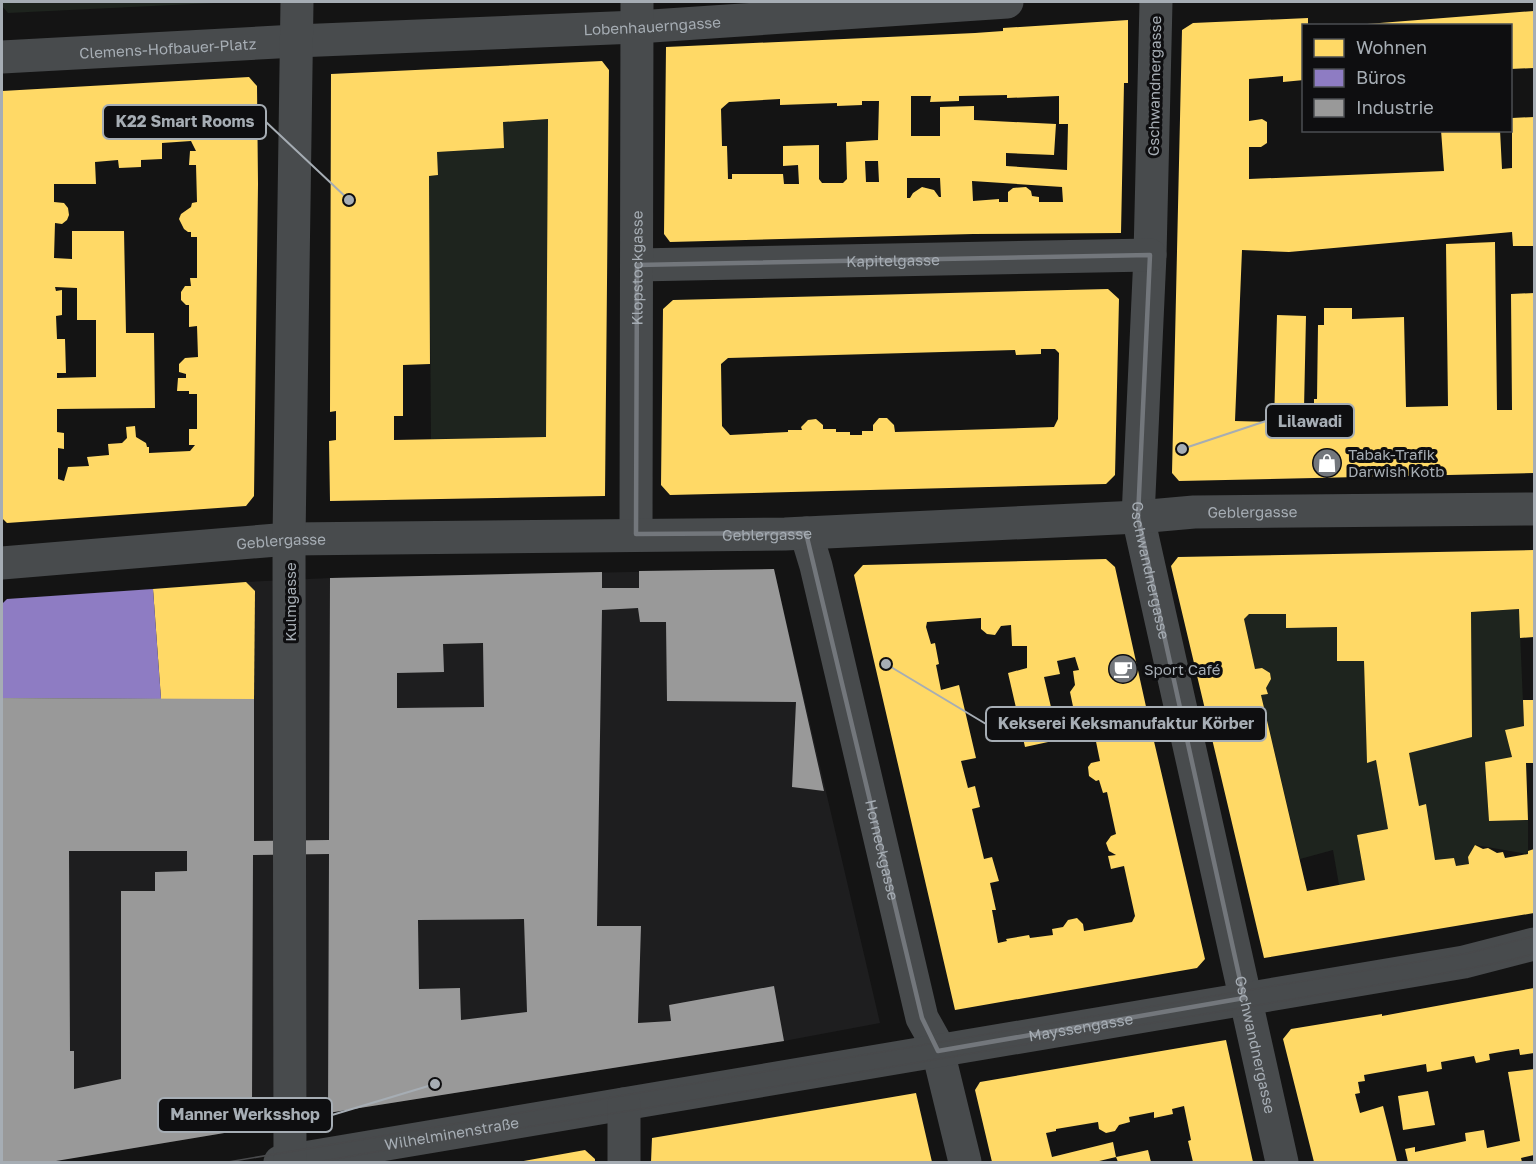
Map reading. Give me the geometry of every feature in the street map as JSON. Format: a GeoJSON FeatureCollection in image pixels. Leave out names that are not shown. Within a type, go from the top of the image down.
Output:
{"type":"FeatureCollection","features":[{"type":"Feature","properties":{"kind":"street"},"geometry":{"type":"LineString","coordinates":[[296,41],[297,2]]}},
{"type":"Feature","properties":{"kind":"street","name":"Lobenhauerngasse"},"geometry":{"type":"LineString","coordinates":[[296,41],[637,14],[1007,2]]}},
{"type":"Feature","properties":{"kind":"street","name":"Gschwandnergasse"},"geometry":{"type":"LineString","coordinates":[[1156,2],[1150,255],[1138,517],[1282,1162]]}},
{"type":"Feature","properties":{"kind":"street","name":"Klopstockgasse"},"geometry":{"type":"LineString","coordinates":[[636,534],[637,14]]}},
{"type":"Feature","properties":{"kind":"street","name":"Clemens-Hofbauer-Platz"},"geometry":{"type":"LineString","coordinates":[[2,57],[296,41]]}},
{"type":"Feature","properties":{"kind":"street","name":"Kulmgasse"},"geometry":{"type":"LineString","coordinates":[[287,1162],[290,539],[296,41]]}},
{"type":"Feature","properties":{"kind":"street","name":"Kapitelgasse"},"geometry":{"type":"LineString","coordinates":[[638,265],[1150,255]]}},
{"type":"Feature","properties":{"kind":"street","name":"Geblergasse"},"geometry":{"type":"LineString","coordinates":[[2,563],[290,539],[807,533],[1138,517],[1194,512],[1534,509]]}},
{"type":"Feature","properties":{"kind":"street","name":"Horneckgasse"},"geometry":{"type":"LineString","coordinates":[[807,533],[922,1018],[936,1043],[965,1162]]}},
{"type":"Feature","properties":{"kind":"street","name":"Mayssengasse"},"geometry":{"type":"LineString","coordinates":[[624,1104],[1464,962],[1534,944]]}},
{"type":"Feature","properties":{"kind":"street"},"geometry":{"type":"LineString","coordinates":[[624,1104],[624,1162]]}},
{"type":"Feature","properties":{"kind":"street","name":"Wilhelminenstraße"},"geometry":{"type":"LineString","coordinates":[[287,1162],[624,1104]]}},
{"type":"Feature","properties":{"kind":"highlighted area"},"geometry":{"type":"Polygon","coordinates":[[[1150,255],[1138,517],[1244,998],[938,1051],[922,1018],[806,533],[636,534],[637,265],[1150,255]]]}},
{"type":"Feature","properties":{"kind":"shaded area"},"geometry":{"type":"Polygon","coordinates":[[[2,2],[235,2],[8,13],[2,6],[2,2]]]}},
{"type":"Feature","properties":{"kind":"shaded area"},"geometry":{"type":"Polygon","coordinates":[[[548,119],[546,437],[431,439],[429,176],[438,175],[437,152],[504,148],[503,122],[548,119]]]}},
{"type":"Feature","properties":{"kind":"shaded area"},"geometry":{"type":"Polygon","coordinates":[[[774,569],[880,1023],[784,1041],[328,1113],[272,1125],[50,1162],[2,1162],[2,604],[7,599],[330,578],[774,569]]]}},
{"type":"Feature","properties":{"kind":"shaded area"},"geometry":{"type":"Polygon","coordinates":[[[1519,609],[1524,726],[1505,730],[1512,757],[1485,762],[1489,821],[1528,820],[1528,854],[1475,845],[1468,857],[1469,864],[1456,866],[1454,858],[1435,860],[1425,804],[1419,806],[1409,753],[1472,737],[1471,612],[1519,609]]]}},
{"type":"Feature","properties":{"kind":"shaded area"},"geometry":{"type":"Polygon","coordinates":[[[1249,614],[1286,614],[1287,628],[1337,627],[1337,661],[1364,661],[1367,762],[1376,760],[1388,829],[1357,835],[1365,880],[1339,885],[1333,850],[1300,859],[1261,695],[1268,694],[1266,688],[1271,679],[1270,673],[1262,668],[1255,669],[1244,619],[1249,614]]]}},
{"type":"Feature","properties":{"kind":"building: Wohnen"},"geometry":{"type":"Polygon","coordinates":[[[1534,11],[1534,68],[1512,69],[1512,24],[1367,24],[1534,11]]]}},
{"type":"Feature","properties":{"kind":"building: Wohnen"},"geometry":{"type":"Polygon","coordinates":[[[1308,18],[1308,24],[1302,24],[1302,80],[1283,82],[1283,76],[1249,79],[1249,121],[1262,119],[1267,122],[1267,143],[1261,147],[1249,147],[1249,179],[1444,171],[1441,132],[1500,132],[1502,169],[1512,168],[1512,118],[1534,117],[1534,246],[1513,246],[1512,232],[1289,252],[1242,250],[1235,421],[1274,422],[1277,315],[1306,316],[1304,409],[1314,410],[1314,399],[1317,399],[1318,325],[1324,325],[1324,308],[1352,308],[1352,319],[1404,317],[1406,407],[1448,406],[1446,244],[1495,242],[1497,410],[1512,410],[1511,294],[1534,293],[1534,473],[1179,481],[1172,473],[1182,30],[1193,23],[1308,18]]]}},
{"type":"Feature","properties":{"kind":"building: Wohnen"},"geometry":{"type":"Polygon","coordinates":[[[1128,20],[1128,83],[1124,83],[1121,233],[973,234],[670,242],[664,234],[666,47],[975,33],[1003,31],[1003,28],[1128,20]],[[1007,95],[959,96],[959,101],[930,102],[931,96],[911,96],[911,136],[940,136],[940,107],[974,106],[974,120],[1056,124],[1054,155],[1006,153],[1006,166],[1067,170],[1068,124],[1059,124],[1059,96],[1007,98],[1007,95]],[[780,99],[729,102],[721,109],[722,146],[727,146],[728,179],[732,179],[732,174],[783,174],[784,184],[799,184],[798,165],[783,166],[783,146],[819,145],[819,179],[822,183],[843,183],[847,179],[846,142],[878,140],[879,101],[862,101],[862,105],[837,106],[837,103],[780,105],[780,99]],[[865,161],[866,182],[879,182],[878,161],[865,161]],[[907,178],[907,198],[922,187],[934,190],[941,197],[940,178],[907,178]],[[972,181],[973,201],[999,199],[999,202],[1008,202],[1008,192],[1013,188],[1026,187],[1031,191],[1032,196],[1039,197],[1039,202],[1063,202],[1062,187],[972,181]]]}},
{"type":"Feature","properties":{"kind":"building: Wohnen"},"geometry":{"type":"Polygon","coordinates":[[[602,61],[609,70],[605,496],[330,501],[329,441],[336,440],[336,411],[330,412],[331,74],[602,61]],[[548,119],[503,122],[504,148],[437,152],[438,175],[429,176],[430,364],[403,365],[403,416],[394,416],[394,440],[546,437],[548,119]]]}},
{"type":"Feature","properties":{"kind":"building: Wohnen"},"geometry":{"type":"Polygon","coordinates":[[[249,77],[257,86],[254,496],[246,506],[7,523],[2,518],[2,91],[249,77]],[[191,141],[162,143],[162,159],[141,160],[141,167],[119,168],[118,160],[95,162],[96,184],[54,184],[54,202],[64,203],[69,215],[62,224],[55,223],[54,258],[72,259],[72,231],[124,231],[126,333],[154,333],[155,408],[57,409],[57,432],[64,433],[64,449],[58,448],[58,479],[64,481],[68,467],[89,466],[87,457],[109,455],[108,444],[122,443],[127,438],[126,427],[135,426],[136,437],[146,443],[149,453],[190,451],[195,445],[189,445],[189,429],[197,429],[197,394],[177,391],[178,378],[186,378],[186,374],[179,372],[179,364],[185,358],[198,357],[197,326],[189,327],[189,305],[181,300],[181,292],[185,286],[191,286],[190,278],[197,278],[197,237],[191,237],[191,232],[184,229],[179,219],[192,203],[197,202],[196,165],[189,165],[190,151],[196,151],[191,141]],[[55,287],[56,291],[62,290],[62,315],[56,316],[57,339],[65,339],[66,373],[57,373],[57,378],[96,377],[96,320],[77,320],[77,288],[55,287]]]}},
{"type":"Feature","properties":{"kind":"building: Wohnen"},"geometry":{"type":"Polygon","coordinates":[[[1108,289],[1119,299],[1115,475],[1106,484],[670,495],[661,485],[663,309],[673,300],[1108,289]],[[1041,349],[1041,354],[1016,355],[1015,350],[728,358],[721,364],[722,426],[730,435],[802,430],[801,427],[808,420],[816,419],[823,425],[823,429],[850,432],[850,435],[862,435],[862,431],[873,431],[873,425],[879,418],[887,418],[894,425],[895,432],[1054,427],[1058,419],[1059,353],[1055,349],[1041,349]]]}},
{"type":"Feature","properties":{"kind":"building: Wohnen"},"geometry":{"type":"Polygon","coordinates":[[[1534,550],[1534,637],[1520,638],[1519,609],[1471,612],[1472,737],[1409,753],[1419,806],[1426,804],[1435,860],[1454,858],[1456,866],[1469,864],[1468,857],[1475,845],[1497,853],[1503,852],[1505,858],[1528,854],[1528,851],[1534,849],[1534,913],[1264,958],[1171,566],[1178,557],[1534,550]],[[1249,614],[1244,619],[1255,669],[1262,668],[1270,673],[1271,679],[1266,688],[1268,694],[1261,695],[1307,891],[1365,880],[1357,835],[1388,829],[1376,760],[1367,763],[1364,661],[1337,661],[1337,627],[1286,628],[1286,614],[1249,614]]]}},
{"type":"Feature","properties":{"kind":"building: Wohnen"},"geometry":{"type":"Polygon","coordinates":[[[1106,559],[1115,567],[1205,959],[1197,968],[955,1010],[854,575],[863,565],[1106,559]],[[981,618],[927,622],[926,627],[931,644],[935,643],[941,690],[959,685],[976,758],[961,761],[968,788],[975,786],[980,807],[972,809],[984,859],[992,857],[999,881],[990,883],[996,910],[992,910],[998,943],[1007,941],[1006,939],[1029,935],[1030,938],[1053,935],[1052,929],[1063,927],[1068,920],[1077,918],[1083,924],[1084,931],[1132,922],[1135,916],[1124,866],[1111,869],[1108,856],[1116,855],[1109,851],[1106,843],[1111,836],[1116,834],[1107,792],[1103,793],[1099,780],[1096,781],[1089,776],[1088,767],[1091,763],[1100,761],[1094,732],[1089,733],[1085,714],[1075,716],[1070,692],[1075,685],[1073,671],[1079,670],[1075,657],[1057,661],[1060,674],[1044,677],[1054,720],[1058,719],[1062,739],[1025,747],[1008,673],[1027,668],[1027,646],[1012,646],[1011,625],[1001,626],[995,635],[987,634],[981,629],[981,618]]]}},
{"type":"Feature","properties":{"kind":"building: Wohnen"},"geometry":{"type":"Polygon","coordinates":[[[246,582],[255,591],[254,699],[161,699],[153,589],[246,582]]]}},
{"type":"Feature","properties":{"kind":"building: Wohnen"},"geometry":{"type":"Polygon","coordinates":[[[1523,700],[1534,700],[1534,763],[1526,763],[1528,820],[1489,821],[1485,762],[1512,757],[1505,730],[1524,726],[1523,700]]]}},
{"type":"Feature","properties":{"kind":"building: Wohnen"},"geometry":{"type":"Polygon","coordinates":[[[1534,988],[1534,1053],[1520,1055],[1519,1049],[1506,1051],[1489,1054],[1490,1060],[1476,1063],[1474,1056],[1441,1062],[1442,1069],[1427,1072],[1426,1064],[1364,1075],[1365,1081],[1358,1082],[1360,1093],[1355,1094],[1360,1113],[1383,1106],[1397,1162],[1314,1162],[1283,1039],[1291,1029],[1382,1014],[1382,1016],[1534,988]]]}},
{"type":"Feature","properties":{"kind":"building: Wohnen"},"geometry":{"type":"Polygon","coordinates":[[[1226,1040],[1253,1162],[1193,1162],[1184,1106],[1172,1109],[1173,1114],[1154,1118],[1154,1112],[1129,1117],[1130,1122],[1119,1125],[1115,1131],[1106,1133],[1099,1129],[1098,1122],[1056,1129],[1056,1131],[1046,1133],[1052,1157],[1113,1142],[1116,1157],[1095,1162],[992,1162],[975,1090],[980,1082],[1226,1040]]]}},
{"type":"Feature","properties":{"kind":"building: Wohnen"},"geometry":{"type":"Polygon","coordinates":[[[1534,1069],[1534,1155],[1521,1158],[1522,1162],[1408,1162],[1405,1149],[1415,1147],[1415,1152],[1466,1141],[1465,1133],[1484,1130],[1487,1148],[1520,1141],[1508,1072],[1534,1069]]]}},
{"type":"Feature","properties":{"kind":"building: Wohnen"},"geometry":{"type":"Polygon","coordinates":[[[1428,1091],[1435,1125],[1403,1130],[1398,1096],[1428,1091]]]}},
{"type":"Feature","properties":{"kind":"building: Wohnen"},"geometry":{"type":"Polygon","coordinates":[[[916,1093],[932,1162],[651,1162],[652,1138],[916,1093]]]}},
{"type":"Feature","properties":{"kind":"building: Wohnen"},"geometry":{"type":"Polygon","coordinates":[[[585,1150],[595,1159],[595,1162],[518,1162],[585,1150]]]}},
{"type":"Feature","properties":{"kind":"building: Wohnen"},"geometry":{"type":"Polygon","coordinates":[[[1148,1150],[1151,1162],[1118,1162],[1116,1157],[1148,1150]]]}},
{"type":"Feature","properties":{"kind":"building: Büros"},"geometry":{"type":"Polygon","coordinates":[[[153,589],[161,699],[2,698],[2,604],[7,599],[153,589]]]}},
{"type":"Feature","properties":{"kind":"building: Industrie"},"geometry":{"type":"Polygon","coordinates":[[[774,569],[824,791],[792,787],[796,702],[667,701],[666,622],[640,622],[638,608],[602,610],[597,926],[641,926],[638,1023],[671,1021],[669,1005],[774,986],[784,1041],[328,1113],[329,854],[253,855],[252,1101],[273,1100],[272,1125],[50,1162],[2,1162],[2,698],[254,699],[254,841],[329,840],[330,578],[602,572],[602,588],[639,588],[639,571],[774,569]],[[483,643],[443,644],[444,672],[397,673],[397,708],[484,707],[483,643]],[[69,851],[70,1051],[74,1051],[74,1089],[121,1079],[121,891],[155,891],[155,872],[187,871],[187,851],[69,851]],[[524,919],[418,920],[419,989],[460,988],[461,1020],[527,1012],[524,919]]]}},
{"type":"Feature","properties":{"kind":"tram line"},"geometry":{"type":"LineString","coordinates":[[228,1162],[1469,953],[1534,936]]}},
{"type":"Feature","properties":{"kind":"tram line"},"geometry":{"type":"LineString","coordinates":[[318,1162],[1419,978],[1534,954]]}},
{"type":"Feature","properties":{"kind":"place","name":"K22 Smart Rooms"},"geometry":{"type":"Point","coordinates":[349,200]}},
{"type":"Feature","properties":{"kind":"place","name":"Lilawadi"},"geometry":{"type":"Point","coordinates":[1182,449]}},
{"type":"Feature","properties":{"kind":"place","name":"Tabak-Trafik Darwish Kotb"},"geometry":{"type":"Point","coordinates":[1327,463]}},
{"type":"Feature","properties":{"kind":"place","name":"Kekserei Keksmanufaktur Körber"},"geometry":{"type":"Point","coordinates":[886,664]}},
{"type":"Feature","properties":{"kind":"place","name":"Sport Café"},"geometry":{"type":"Point","coordinates":[1123,669]}},
{"type":"Feature","properties":{"kind":"place","name":"Manner Werksshop"},"geometry":{"type":"Point","coordinates":[435,1084]}}]}
